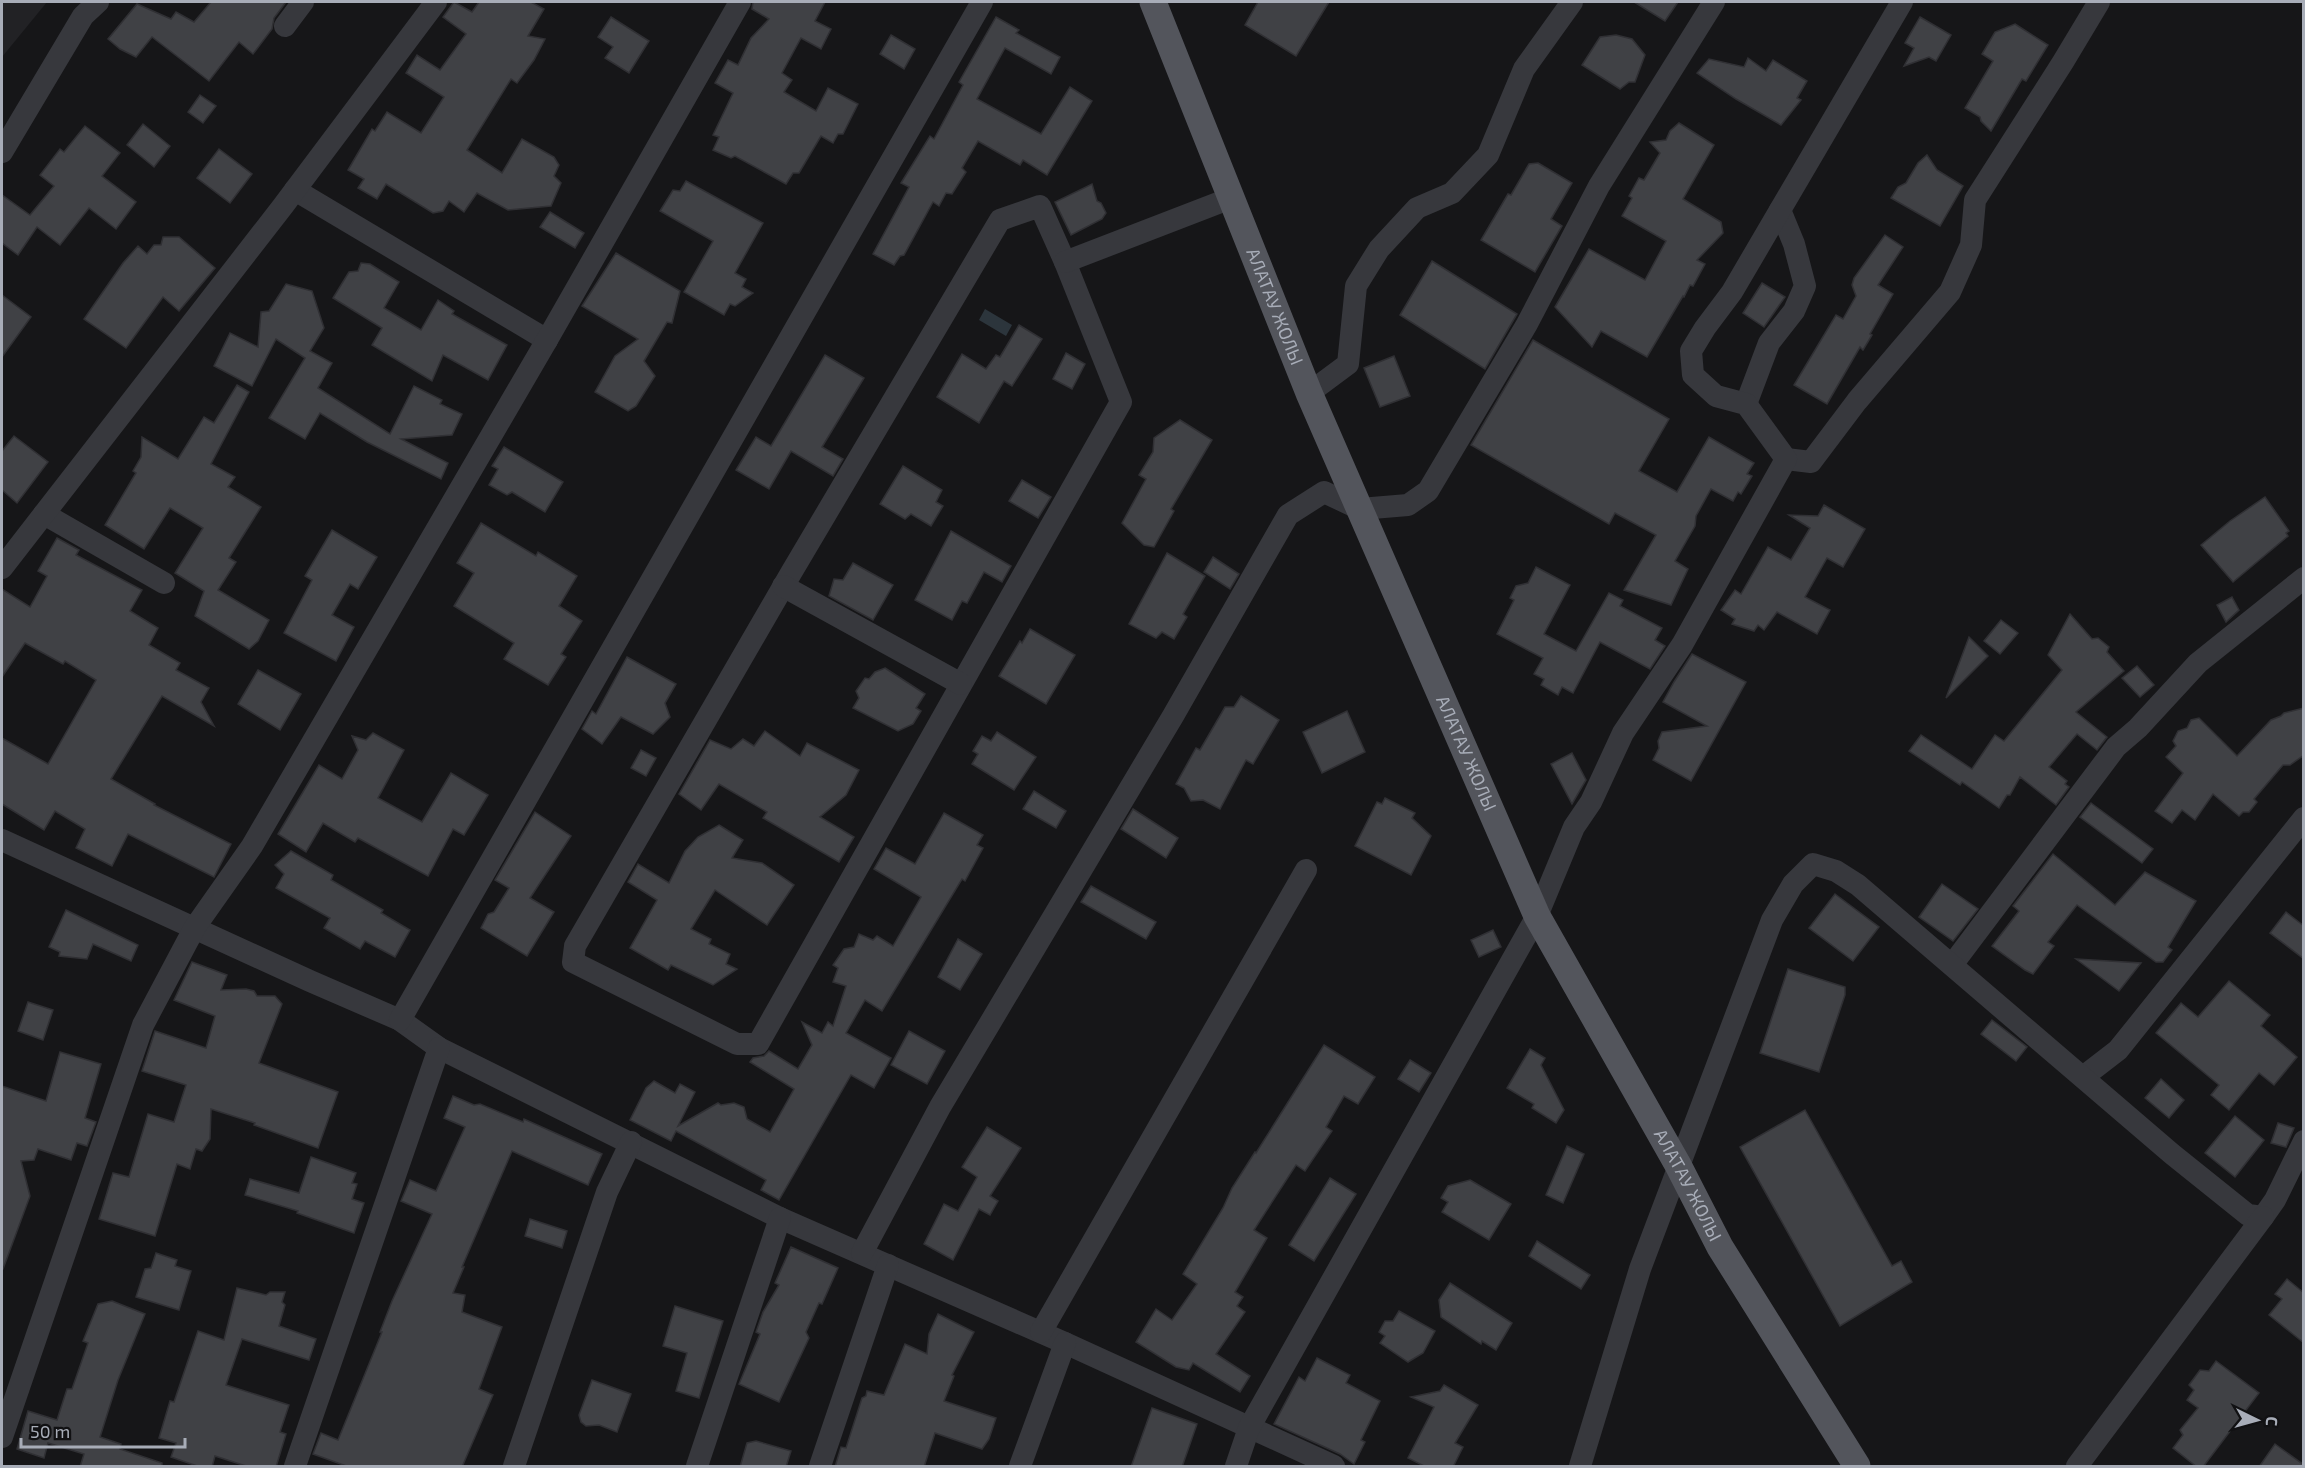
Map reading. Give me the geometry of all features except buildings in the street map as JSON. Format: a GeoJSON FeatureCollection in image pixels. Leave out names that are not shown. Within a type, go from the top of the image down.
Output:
{"type":"FeatureCollection","features":[{"type":"Feature","properties":{"kind":"main road","name":"АЛАТАУ ЖОЛЫ"},"geometry":{"type":"LineString","coordinates":[[1153,2],[1309,393],[1537,916],[1678,1165],[1720,1247],[1857,1467]]}},
{"type":"Feature","properties":{"kind":"street"},"geometry":{"type":"LineString","coordinates":[[2,152],[83,16],[98,2]]}},
{"type":"Feature","properties":{"kind":"street"},"geometry":{"type":"LineString","coordinates":[[285,26],[303,2]]}},
{"type":"Feature","properties":{"kind":"street"},"geometry":{"type":"LineString","coordinates":[[2,568],[295,190],[436,2]]}},
{"type":"Feature","properties":{"kind":"street"},"geometry":{"type":"LineString","coordinates":[[2,1437],[143,1025],[195,927],[252,846],[547,340],[740,2]]}},
{"type":"Feature","properties":{"kind":"street"},"geometry":{"type":"LineString","coordinates":[[400,1020],[982,2]]}},
{"type":"Feature","properties":{"kind":"street"},"geometry":{"type":"LineString","coordinates":[[1309,393],[1348,364],[1356,286],[1379,249],[1417,208],[1452,193],[1488,155],[1524,69],[1572,2]]}},
{"type":"Feature","properties":{"kind":"street"},"geometry":{"type":"LineString","coordinates":[[862,1253],[940,1107],[1173,716],[1288,515],[1324,492],[1360,509],[1408,505],[1428,491],[1527,324],[1599,186],[1714,2]]}},
{"type":"Feature","properties":{"kind":"street"},"geometry":{"type":"LineString","coordinates":[[1902,2],[1732,291],[1691,351],[1693,375],[1716,396],[1746,404],[1786,459],[1811,462],[1857,401],[1950,292],[1971,245],[1975,200],[2099,2]]}},
{"type":"Feature","properties":{"kind":"street"},"geometry":{"type":"LineString","coordinates":[[295,190],[547,340]]}},
{"type":"Feature","properties":{"kind":"street"},"geometry":{"type":"LineString","coordinates":[[1065,262],[1231,198]]}},
{"type":"Feature","properties":{"kind":"street"},"geometry":{"type":"LineString","coordinates":[[1040,206],[1065,262],[1121,402],[758,1044],[737,1044],[573,962],[575,946],[783,586],[1000,220],[1040,206]]}},
{"type":"Feature","properties":{"kind":"street"},"geometry":{"type":"LineString","coordinates":[[1746,404],[1769,344],[1794,311],[1805,286],[1794,244],[1780,210]]}},
{"type":"Feature","properties":{"kind":"street"},"geometry":{"type":"LineString","coordinates":[[1236,1467],[1249,1428],[1537,916],[1574,827],[1591,802],[1623,732],[1682,645],[1786,459]]}},
{"type":"Feature","properties":{"kind":"street"},"geometry":{"type":"LineString","coordinates":[[44,514],[164,583]]}},
{"type":"Feature","properties":{"kind":"street"},"geometry":{"type":"LineString","coordinates":[[1952,964],[2116,747],[2138,728],[2198,663],[2304,578]]}},
{"type":"Feature","properties":{"kind":"street"},"geometry":{"type":"LineString","coordinates":[[783,586],[961,684]]}},
{"type":"Feature","properties":{"kind":"street"},"geometry":{"type":"LineString","coordinates":[[2083,1077],[2118,1050],[2304,818]]}},
{"type":"Feature","properties":{"kind":"street"},"geometry":{"type":"LineString","coordinates":[[2,840],[400,1020],[439,1048],[632,1142],[780,1218],[1041,1332],[1334,1467]]}},
{"type":"Feature","properties":{"kind":"street"},"geometry":{"type":"LineString","coordinates":[[1580,1467],[1640,1269],[1772,920],[1793,884],[1813,864],[1836,871],[1858,885],[2172,1154],[2248,1215],[2263,1217]]}},
{"type":"Feature","properties":{"kind":"street"},"geometry":{"type":"LineString","coordinates":[[1041,1332],[1306,870]]}},
{"type":"Feature","properties":{"kind":"street"},"geometry":{"type":"LineString","coordinates":[[295,1467],[439,1048]]}},
{"type":"Feature","properties":{"kind":"street"},"geometry":{"type":"LineString","coordinates":[[2077,1467],[2275,1200],[2304,1141]]}},
{"type":"Feature","properties":{"kind":"street"},"geometry":{"type":"LineString","coordinates":[[514,1467],[607,1192],[632,1142]]}},
{"type":"Feature","properties":{"kind":"street"},"geometry":{"type":"LineString","coordinates":[[697,1467],[780,1218]]}},
{"type":"Feature","properties":{"kind":"street"},"geometry":{"type":"LineString","coordinates":[[820,1467],[888,1264]]}},
{"type":"Feature","properties":{"kind":"street"},"geometry":{"type":"LineString","coordinates":[[1020,1467],[1065,1343]]}},
{"type":"Feature","properties":{"kind":"shaded area"},"geometry":{"type":"Polygon","coordinates":[[[2,2],[47,2],[2,57],[2,2]]]}},
{"type":"Feature","properties":{"kind":"shaded area"},"geometry":{"type":"Polygon","coordinates":[[[985,309],[1012,325],[1006,336],[979,320],[985,309]]]}}]}
